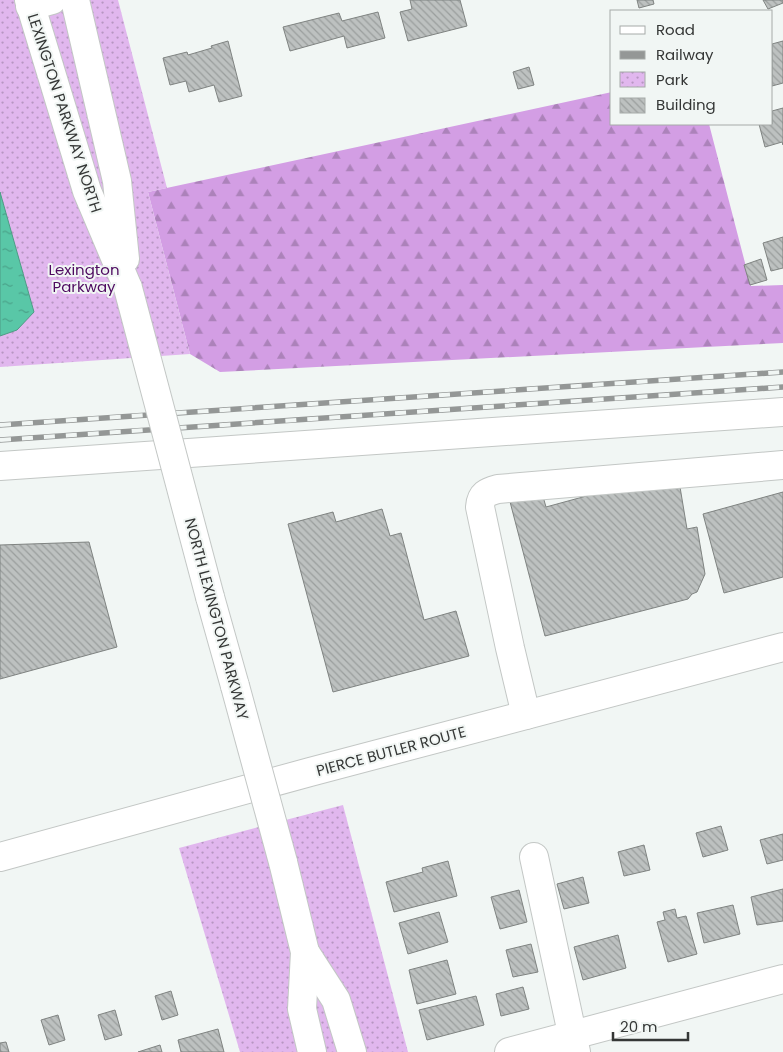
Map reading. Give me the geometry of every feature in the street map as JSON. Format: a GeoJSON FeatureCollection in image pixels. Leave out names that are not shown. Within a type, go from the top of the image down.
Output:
{"type":"FeatureCollection","features":[{"type":"Feature","properties":{"kind":"main road","name":"LEXINGTON PARKWAY NORTH"},"geometry":{"type":"LineString","coordinates":[[75,0],[117,180],[128,288]]}},
{"type":"Feature","properties":{"kind":"main road","name":"LEXINGTON PARKWAY NORTH"},"geometry":{"type":"LineString","coordinates":[[37,2],[87,191],[128,288]]}},
{"type":"Feature","properties":{"kind":"main road","name":"NORTH LEXINGTON PARKWAY"},"geometry":{"type":"LineString","coordinates":[[128,288],[283,862],[304,952]]}},
{"type":"Feature","properties":{"kind":"main road"},"geometry":{"type":"LineString","coordinates":[[0,466],[783,412]]}},
{"type":"Feature","properties":{"kind":"main road"},"geometry":{"type":"LineString","coordinates":[[526,715],[480,506],[481,499],[486,493],[498,489],[783,465]]}},
{"type":"Feature","properties":{"kind":"main road","name":"PIERCE BUTLER ROUTE"},"geometry":{"type":"LineString","coordinates":[[0,857],[783,647]]}},
{"type":"Feature","properties":{"kind":"main road"},"geometry":{"type":"LineString","coordinates":[[534,857],[573,1044]]}},
{"type":"Feature","properties":{"kind":"main road"},"geometry":{"type":"LineString","coordinates":[[304,952],[302,1009],[312,1052]]}},
{"type":"Feature","properties":{"kind":"main road"},"geometry":{"type":"LineString","coordinates":[[304,952],[336,1000],[352,1052]]}},
{"type":"Feature","properties":{"kind":"main road"},"geometry":{"type":"LineString","coordinates":[[509,1052],[573,1044],[783,979]]}},
{"type":"Feature","properties":{"kind":"green space","name":"Lexington Parkway"},"geometry":{"type":"Polygon","coordinates":[[[0,0],[118,0],[167,188],[148,192],[190,354],[0,367],[0,0]]]}},
{"type":"Feature","properties":{"kind":"green space"},"geometry":{"type":"Polygon","coordinates":[[[610,92],[610,125],[709,125],[751,286],[783,285],[783,343],[220,372],[190,354],[148,192],[610,92]]]}},
{"type":"Feature","properties":{"kind":"green space"},"geometry":{"type":"Polygon","coordinates":[[[343,805],[408,1052],[240,1052],[179,848],[343,805]]]}},
{"type":"Feature","properties":{"kind":"water"},"geometry":{"type":"Polygon","coordinates":[[[0,192],[34,312],[17,330],[0,336],[0,192]]]}},
{"type":"Feature","properties":{"kind":"building"},"geometry":{"type":"Polygon","coordinates":[[[410,0],[460,0],[467,26],[408,41],[400,12],[412,9],[410,0]]]}},
{"type":"Feature","properties":{"kind":"building"},"geometry":{"type":"Polygon","coordinates":[[[637,0],[653,0],[654,4],[639,8],[637,0]]]}},
{"type":"Feature","properties":{"kind":"building"},"geometry":{"type":"Polygon","coordinates":[[[763,0],[783,0],[783,3],[768,9],[763,0]]]}},
{"type":"Feature","properties":{"kind":"building"},"geometry":{"type":"Polygon","coordinates":[[[378,12],[385,38],[347,48],[344,36],[290,51],[283,27],[339,13],[342,21],[378,12]]]}},
{"type":"Feature","properties":{"kind":"building"},"geometry":{"type":"Polygon","coordinates":[[[228,41],[242,96],[219,102],[214,85],[189,92],[186,81],[170,85],[163,58],[187,52],[188,55],[228,41]]]}},
{"type":"Feature","properties":{"kind":"building"},"geometry":{"type":"Polygon","coordinates":[[[783,41],[783,83],[773,86],[773,44],[783,41]]]}},
{"type":"Feature","properties":{"kind":"building"},"geometry":{"type":"Polygon","coordinates":[[[529,67],[534,85],[518,89],[513,72],[529,67]]]}},
{"type":"Feature","properties":{"kind":"building"},"geometry":{"type":"Polygon","coordinates":[[[783,108],[783,145],[782,142],[765,147],[759,125],[773,125],[773,111],[783,108]]]}},
{"type":"Feature","properties":{"kind":"building"},"geometry":{"type":"Polygon","coordinates":[[[783,237],[783,268],[771,271],[763,243],[783,237]]]}},
{"type":"Feature","properties":{"kind":"building"},"geometry":{"type":"Polygon","coordinates":[[[761,259],[767,280],[750,285],[744,265],[761,259]]]}},
{"type":"Feature","properties":{"kind":"building"},"geometry":{"type":"Polygon","coordinates":[[[679,481],[687,529],[697,527],[705,574],[697,592],[688,599],[545,636],[508,494],[540,486],[546,507],[590,495],[679,481]]]}},
{"type":"Feature","properties":{"kind":"building"},"geometry":{"type":"Polygon","coordinates":[[[783,492],[783,577],[724,593],[703,514],[783,492]]]}},
{"type":"Feature","properties":{"kind":"building"},"geometry":{"type":"Polygon","coordinates":[[[382,509],[390,536],[401,533],[424,620],[456,611],[469,656],[333,692],[288,524],[333,512],[336,522],[382,509]]]}},
{"type":"Feature","properties":{"kind":"building"},"geometry":{"type":"Polygon","coordinates":[[[89,542],[117,647],[0,679],[0,545],[89,542]]]}},
{"type":"Feature","properties":{"kind":"building"},"geometry":{"type":"Polygon","coordinates":[[[721,826],[728,850],[703,857],[696,833],[721,826]]]}},
{"type":"Feature","properties":{"kind":"building"},"geometry":{"type":"Polygon","coordinates":[[[783,834],[783,860],[767,864],[760,840],[783,834]]]}},
{"type":"Feature","properties":{"kind":"building"},"geometry":{"type":"Polygon","coordinates":[[[644,845],[650,870],[624,876],[618,852],[644,845]]]}},
{"type":"Feature","properties":{"kind":"building"},"geometry":{"type":"Polygon","coordinates":[[[448,861],[457,896],[394,912],[386,882],[423,872],[422,868],[448,861]]]}},
{"type":"Feature","properties":{"kind":"building"},"geometry":{"type":"Polygon","coordinates":[[[583,877],[589,903],[564,909],[557,884],[583,877]]]}},
{"type":"Feature","properties":{"kind":"building"},"geometry":{"type":"Polygon","coordinates":[[[783,889],[783,921],[757,925],[751,897],[783,889]]]}},
{"type":"Feature","properties":{"kind":"building"},"geometry":{"type":"Polygon","coordinates":[[[519,890],[527,922],[500,929],[491,897],[519,890]]]}},
{"type":"Feature","properties":{"kind":"building"},"geometry":{"type":"Polygon","coordinates":[[[733,905],[740,934],[704,943],[697,913],[733,905]]]}},
{"type":"Feature","properties":{"kind":"building"},"geometry":{"type":"Polygon","coordinates":[[[675,909],[677,918],[686,916],[697,954],[668,962],[657,922],[665,920],[663,912],[675,909]]]}},
{"type":"Feature","properties":{"kind":"building"},"geometry":{"type":"Polygon","coordinates":[[[439,912],[448,942],[408,954],[399,923],[439,912]]]}},
{"type":"Feature","properties":{"kind":"building"},"geometry":{"type":"Polygon","coordinates":[[[618,935],[626,968],[583,980],[574,947],[618,935]]]}},
{"type":"Feature","properties":{"kind":"building"},"geometry":{"type":"Polygon","coordinates":[[[531,944],[538,972],[513,977],[506,950],[531,944]]]}},
{"type":"Feature","properties":{"kind":"building"},"geometry":{"type":"Polygon","coordinates":[[[447,960],[456,994],[417,1004],[409,970],[447,960]]]}},
{"type":"Feature","properties":{"kind":"building"},"geometry":{"type":"Polygon","coordinates":[[[523,987],[529,1009],[501,1016],[496,994],[523,987]]]}},
{"type":"Feature","properties":{"kind":"building"},"geometry":{"type":"Polygon","coordinates":[[[171,991],[178,1015],[162,1020],[155,996],[171,991]]]}},
{"type":"Feature","properties":{"kind":"building"},"geometry":{"type":"Polygon","coordinates":[[[476,996],[484,1025],[427,1040],[419,1010],[476,996]]]}},
{"type":"Feature","properties":{"kind":"building"},"geometry":{"type":"Polygon","coordinates":[[[115,1010],[122,1035],[105,1040],[98,1015],[115,1010]]]}},
{"type":"Feature","properties":{"kind":"building"},"geometry":{"type":"Polygon","coordinates":[[[58,1015],[65,1040],[49,1045],[41,1020],[58,1015]]]}},
{"type":"Feature","properties":{"kind":"building"},"geometry":{"type":"Polygon","coordinates":[[[218,1029],[224,1052],[181,1052],[178,1040],[218,1029]]]}},
{"type":"Feature","properties":{"kind":"building"},"geometry":{"type":"Polygon","coordinates":[[[6,1042],[9,1052],[0,1052],[0,1043],[6,1042]]]}},
{"type":"Feature","properties":{"kind":"building"},"geometry":{"type":"Polygon","coordinates":[[[160,1045],[162,1052],[138,1052],[160,1045]]]}},
{"type":"Feature","properties":{"kind":"railway"},"geometry":{"type":"LineString","coordinates":[[0,425],[783,372]]}},
{"type":"Feature","properties":{"kind":"railway"},"geometry":{"type":"LineString","coordinates":[[0,440],[783,387]]}}]}
